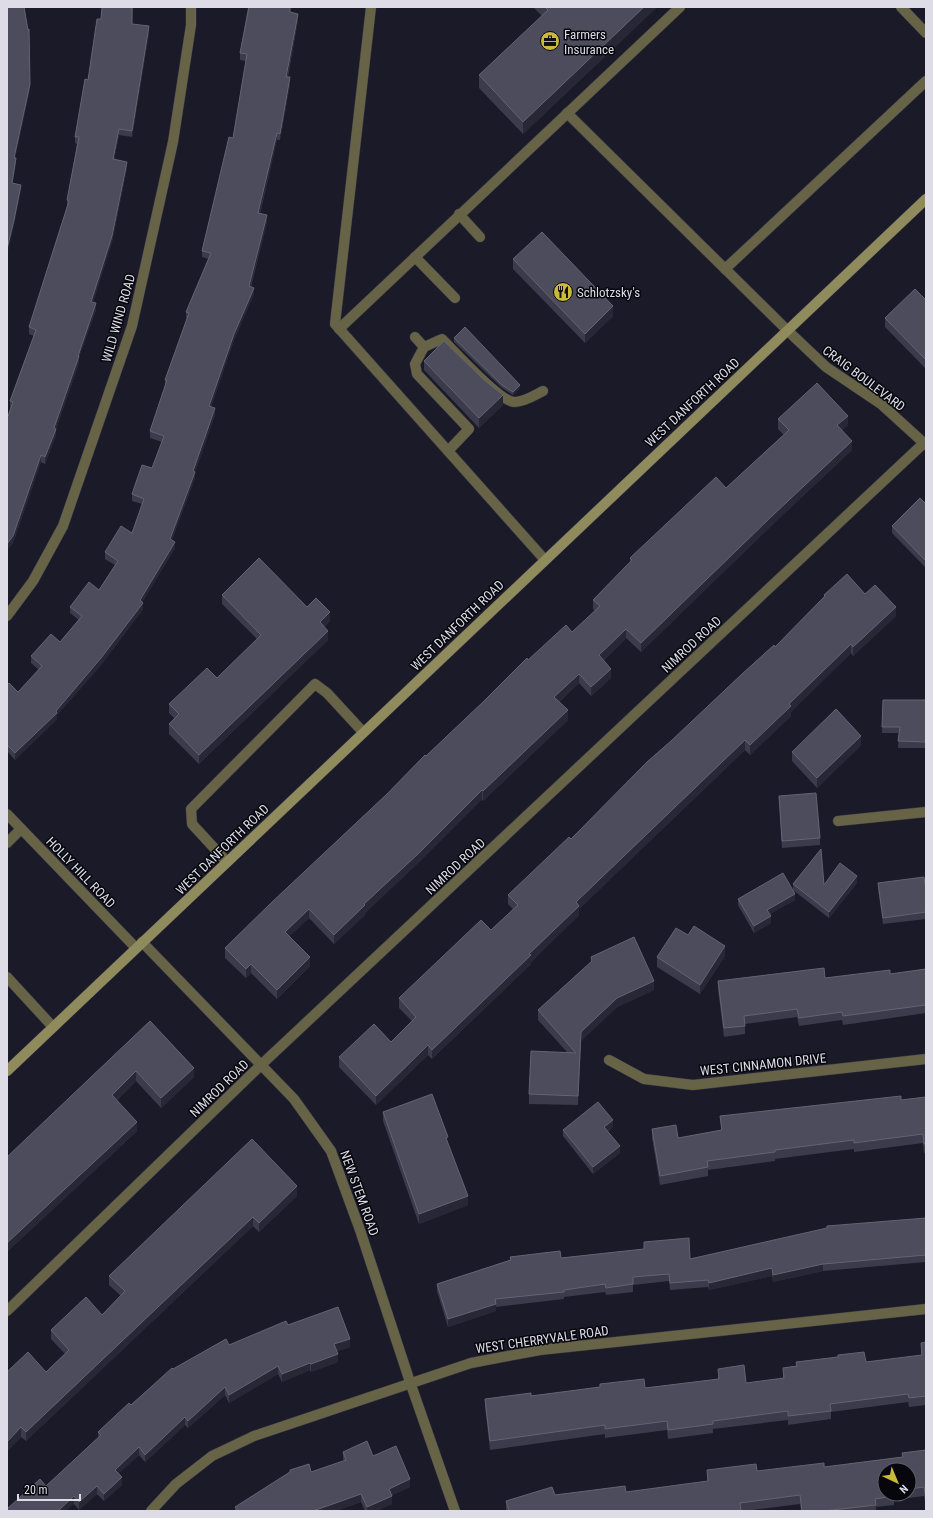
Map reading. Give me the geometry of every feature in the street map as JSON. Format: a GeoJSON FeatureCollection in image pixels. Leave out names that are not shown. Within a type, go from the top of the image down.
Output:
{"type":"FeatureCollection","features":[{"type":"Feature","properties":{"kind":"main road","name":"WEST DANFORTH ROAD"},"geometry":{"type":"LineString","coordinates":[[7,1071],[926,199]]}},
{"type":"Feature","properties":{"kind":"street","name":"WILD WIND ROAD"},"geometry":{"type":"LineString","coordinates":[[7,616],[33,582],[63,526],[132,326],[173,142],[191,25],[191,7]]}},
{"type":"Feature","properties":{"kind":"street"},"geometry":{"type":"LineString","coordinates":[[371,7],[335,324],[545,560]]}},
{"type":"Feature","properties":{"kind":"street"},"geometry":{"type":"LineString","coordinates":[[339,329],[459,214],[680,7]]}},
{"type":"Feature","properties":{"kind":"street"},"geometry":{"type":"LineString","coordinates":[[901,7],[926,33]]}},
{"type":"Feature","properties":{"kind":"street"},"geometry":{"type":"LineString","coordinates":[[725,269],[926,81]]}},
{"type":"Feature","properties":{"kind":"street","name":"CRAIG BOULEVARD"},"geometry":{"type":"LineString","coordinates":[[567,113],[826,367],[881,404],[925,444]]}},
{"type":"Feature","properties":{"kind":"street"},"geometry":{"type":"LineString","coordinates":[[459,214],[480,237]]}},
{"type":"Feature","properties":{"kind":"street"},"geometry":{"type":"LineString","coordinates":[[415,257],[455,298]]}},
{"type":"Feature","properties":{"kind":"street"},"geometry":{"type":"LineString","coordinates":[[415,337],[424,347]]}},
{"type":"Feature","properties":{"kind":"street"},"geometry":{"type":"LineString","coordinates":[[448,451],[469,429],[417,374],[415,364],[424,347],[442,339],[499,396],[514,402],[526,399],[543,391]]}},
{"type":"Feature","properties":{"kind":"street","name":"NIMROD ROAD"},"geometry":{"type":"LineString","coordinates":[[7,1311],[262,1064],[925,444]]}},
{"type":"Feature","properties":{"kind":"street"},"geometry":{"type":"LineString","coordinates":[[227,862],[192,824],[191,809],[315,684],[327,693],[363,732]]}},
{"type":"Feature","properties":{"kind":"street"},"geometry":{"type":"LineString","coordinates":[[838,821],[926,812]]}},
{"type":"Feature","properties":{"kind":"street","name":"HOLLY HILL ROAD"},"geometry":{"type":"LineString","coordinates":[[7,814],[139,945]]}},
{"type":"Feature","properties":{"kind":"street"},"geometry":{"type":"LineString","coordinates":[[7,843],[21,829]]}},
{"type":"Feature","properties":{"kind":"street","name":"NEW STEM ROAD"},"geometry":{"type":"LineString","coordinates":[[139,945],[262,1064],[294,1099],[331,1151],[360,1230],[410,1382],[455,1511]]}},
{"type":"Feature","properties":{"kind":"street"},"geometry":{"type":"LineString","coordinates":[[7,977],[53,1027]]}},
{"type":"Feature","properties":{"kind":"street","name":"WEST CINNAMON DRIVE"},"geometry":{"type":"LineString","coordinates":[[609,1060],[644,1079],[693,1085],[926,1059]]}},
{"type":"Feature","properties":{"kind":"street","name":"WEST CHERRYVALE ROAD"},"geometry":{"type":"LineString","coordinates":[[151,1511],[176,1484],[212,1456],[254,1436],[410,1382],[471,1363],[540,1350],[926,1309]]}},
{"type":"Feature","properties":{"kind":"building"},"geometry":{"type":"Polygon","coordinates":[[[7,7],[24,7],[28,30],[29,29],[30,84],[14,158],[16,158],[12,183],[21,185],[7,249],[7,7]]]}},
{"type":"Feature","properties":{"kind":"building"},"geometry":{"type":"Polygon","coordinates":[[[102,7],[132,7],[132,24],[149,26],[132,131],[119,129],[113,159],[127,162],[112,236],[91,302],[96,303],[54,428],[56,429],[45,457],[41,455],[13,536],[7,544],[7,419],[13,402],[10,401],[36,330],[29,327],[69,201],[67,200],[79,137],[75,137],[85,79],[88,80],[97,19],[101,19],[102,7]]]}},
{"type":"Feature","properties":{"kind":"building"},"geometry":{"type":"Polygon","coordinates":[[[249,7],[290,7],[290,12],[298,14],[286,77],[290,77],[280,134],[277,133],[258,213],[267,215],[249,286],[254,288],[234,334],[209,406],[215,408],[193,471],[195,472],[170,539],[175,542],[140,600],[143,603],[101,658],[56,711],[57,713],[15,753],[7,745],[7,685],[9,683],[18,692],[42,666],[31,656],[51,634],[60,642],[82,616],[70,607],[89,582],[99,590],[118,561],[105,552],[121,526],[132,533],[144,499],[132,494],[142,465],[152,468],[164,436],[150,431],[167,380],[165,380],[189,313],[186,312],[211,253],[202,251],[229,137],[233,138],[247,54],[240,53],[249,7]]]}},
{"type":"Feature","properties":{"kind":"building"},"geometry":{"type":"Polygon","coordinates":[[[545,7],[644,7],[523,122],[479,75],[548,10],[545,7]]]}},
{"type":"Feature","properties":{"kind":"building","name":"Schlotzsky's"},"geometry":{"type":"Polygon","coordinates":[[[542,232],[613,306],[585,334],[513,259],[542,232]]]}},
{"type":"Feature","properties":{"kind":"building"},"geometry":{"type":"Polygon","coordinates":[[[915,289],[926,300],[926,360],[885,318],[915,289]]]}},
{"type":"Feature","properties":{"kind":"building"},"geometry":{"type":"Polygon","coordinates":[[[465,327],[520,385],[513,392],[502,385],[454,338],[465,327]]]}},
{"type":"Feature","properties":{"kind":"building"},"geometry":{"type":"Polygon","coordinates":[[[444,341],[484,380],[503,395],[479,418],[424,361],[444,341]]]}},
{"type":"Feature","properties":{"kind":"building"},"geometry":{"type":"Polygon","coordinates":[[[817,383],[848,416],[837,425],[852,441],[641,643],[626,629],[599,655],[611,669],[591,687],[579,674],[554,697],[568,710],[483,791],[482,790],[334,935],[309,909],[285,932],[310,957],[277,990],[251,964],[246,969],[225,948],[387,794],[425,755],[426,756],[484,701],[527,658],[528,660],[566,625],[572,632],[600,606],[593,600],[632,560],[630,558],[716,477],[726,488],[789,430],[778,419],[817,383]]]}},
{"type":"Feature","properties":{"kind":"building"},"geometry":{"type":"Polygon","coordinates":[[[920,498],[926,504],[926,561],[892,526],[920,498]]]}},
{"type":"Feature","properties":{"kind":"building"},"geometry":{"type":"Polygon","coordinates":[[[259,558],[307,607],[316,598],[330,612],[320,622],[328,631],[199,755],[169,724],[179,714],[169,704],[207,668],[217,678],[261,635],[222,595],[259,558]]]}},
{"type":"Feature","properties":{"kind":"building"},"geometry":{"type":"Polygon","coordinates":[[[847,574],[865,594],[875,585],[896,607],[853,647],[851,644],[789,704],[791,706],[750,745],[745,740],[576,902],[579,906],[529,954],[531,955],[432,1050],[428,1045],[376,1096],[339,1057],[374,1024],[391,1042],[416,1017],[399,998],[481,920],[491,930],[518,905],[508,895],[569,837],[571,839],[647,762],[774,645],[775,647],[825,596],[824,595],[847,574]]]}},
{"type":"Feature","properties":{"kind":"building"},"geometry":{"type":"Polygon","coordinates":[[[883,700],[926,700],[926,742],[898,741],[900,727],[882,727],[883,700]]]}},
{"type":"Feature","properties":{"kind":"building"},"geometry":{"type":"Polygon","coordinates":[[[836,709],[861,736],[817,778],[792,752],[836,709]]]}},
{"type":"Feature","properties":{"kind":"building"},"geometry":{"type":"Polygon","coordinates":[[[816,793],[820,838],[782,841],[779,796],[816,793]]]}},
{"type":"Feature","properties":{"kind":"building"},"geometry":{"type":"Polygon","coordinates":[[[821,849],[824,885],[840,863],[857,876],[829,912],[793,884],[821,849]]]}},
{"type":"Feature","properties":{"kind":"building"},"geometry":{"type":"Polygon","coordinates":[[[783,873],[795,894],[767,910],[771,916],[754,926],[738,899],[783,873]]]}},
{"type":"Feature","properties":{"kind":"building"},"geometry":{"type":"Polygon","coordinates":[[[924,877],[926,890],[926,912],[883,918],[878,883],[924,877]]]}},
{"type":"Feature","properties":{"kind":"building"},"geometry":{"type":"Polygon","coordinates":[[[694,926],[725,946],[700,985],[657,957],[676,928],[688,935],[694,926]]]}},
{"type":"Feature","properties":{"kind":"building"},"geometry":{"type":"Polygon","coordinates":[[[634,937],[654,981],[617,998],[581,1032],[578,1096],[529,1094],[531,1051],[576,1053],[538,1010],[592,961],[591,957],[634,937]]]}},
{"type":"Feature","properties":{"kind":"building"},"geometry":{"type":"Polygon","coordinates":[[[824,968],[825,978],[890,970],[890,974],[926,969],[926,1005],[843,1016],[842,1012],[799,1018],[797,1009],[744,1016],[745,1026],[724,1028],[718,981],[824,968]]]}},
{"type":"Feature","properties":{"kind":"building"},"geometry":{"type":"Polygon","coordinates":[[[150,1021],[194,1068],[161,1098],[136,1071],[112,1095],[137,1122],[7,1243],[7,1157],[150,1021]]]}},
{"type":"Feature","properties":{"kind":"building"},"geometry":{"type":"Polygon","coordinates":[[[432,1094],[448,1137],[446,1138],[468,1196],[419,1214],[383,1112],[432,1094]]]}},
{"type":"Feature","properties":{"kind":"building"},"geometry":{"type":"Polygon","coordinates":[[[901,1096],[901,1100],[926,1097],[926,1144],[924,1144],[923,1134],[854,1143],[854,1140],[775,1150],[775,1152],[707,1161],[708,1167],[660,1176],[652,1129],[676,1125],[678,1138],[722,1130],[720,1116],[901,1096]]]}},
{"type":"Feature","properties":{"kind":"building"},"geometry":{"type":"Polygon","coordinates":[[[598,1102],[613,1120],[604,1127],[620,1146],[593,1167],[563,1130],[598,1102]]]}},
{"type":"Feature","properties":{"kind":"building"},"geometry":{"type":"Polygon","coordinates":[[[252,1139],[297,1186],[259,1223],[253,1217],[26,1432],[21,1427],[7,1442],[7,1372],[28,1352],[46,1372],[69,1350],[51,1330],[86,1297],[102,1315],[125,1291],[109,1276],[252,1139]]]}},
{"type":"Feature","properties":{"kind":"building"},"geometry":{"type":"Polygon","coordinates":[[[926,1218],[926,1255],[823,1264],[773,1275],[772,1268],[709,1283],[708,1280],[670,1283],[669,1274],[633,1277],[633,1284],[606,1288],[605,1284],[564,1290],[564,1292],[495,1299],[496,1304],[448,1319],[437,1284],[511,1260],[510,1257],[560,1251],[561,1258],[644,1249],[644,1242],[689,1238],[690,1259],[827,1228],[827,1226],[926,1218]]]}},
{"type":"Feature","properties":{"kind":"building"},"geometry":{"type":"Polygon","coordinates":[[[338,1307],[350,1339],[334,1344],[338,1354],[282,1374],[278,1366],[229,1395],[225,1387],[188,1421],[185,1417],[145,1455],[139,1447],[115,1470],[122,1477],[104,1494],[97,1486],[79,1502],[74,1496],[58,1511],[7,1511],[7,1509],[40,1479],[46,1486],[101,1435],[98,1432],[129,1403],[131,1405],[172,1368],[173,1369],[226,1339],[229,1345],[286,1321],[288,1325],[338,1307]]]}},
{"type":"Feature","properties":{"kind":"building"},"geometry":{"type":"Polygon","coordinates":[[[926,1342],[926,1396],[909,1398],[908,1394],[830,1404],[831,1411],[788,1416],[788,1411],[713,1421],[713,1424],[668,1430],[667,1421],[605,1429],[605,1425],[490,1441],[485,1399],[531,1393],[531,1396],[600,1387],[600,1384],[644,1379],[645,1388],[719,1379],[718,1369],[744,1365],[746,1383],[784,1378],[783,1368],[797,1366],[796,1362],[838,1357],[838,1355],[864,1352],[866,1362],[922,1355],[921,1343],[926,1342]]]}},
{"type":"Feature","properties":{"kind":"building"},"geometry":{"type":"Polygon","coordinates":[[[367,1441],[373,1456],[396,1446],[410,1479],[389,1489],[392,1496],[367,1507],[361,1494],[313,1511],[238,1511],[235,1507],[290,1472],[290,1470],[309,1464],[311,1472],[346,1460],[343,1452],[367,1441]]]}},
{"type":"Feature","properties":{"kind":"building"},"geometry":{"type":"Polygon","coordinates":[[[926,1450],[926,1499],[924,1487],[917,1488],[917,1462],[877,1462],[876,1505],[823,1511],[802,1511],[800,1495],[740,1503],[741,1511],[509,1511],[506,1501],[552,1487],[555,1495],[625,1486],[626,1492],[708,1481],[707,1470],[756,1464],[757,1471],[824,1463],[824,1467],[903,1457],[902,1453],[926,1450]]]}},
{"type":"Feature","properties":{"kind":"place","name":"Farmers Insurance"},"geometry":{"type":"Point","coordinates":[550,41]}},
{"type":"Feature","properties":{"kind":"place","name":"Schlotzsky's"},"geometry":{"type":"Point","coordinates":[563,292]}}]}
